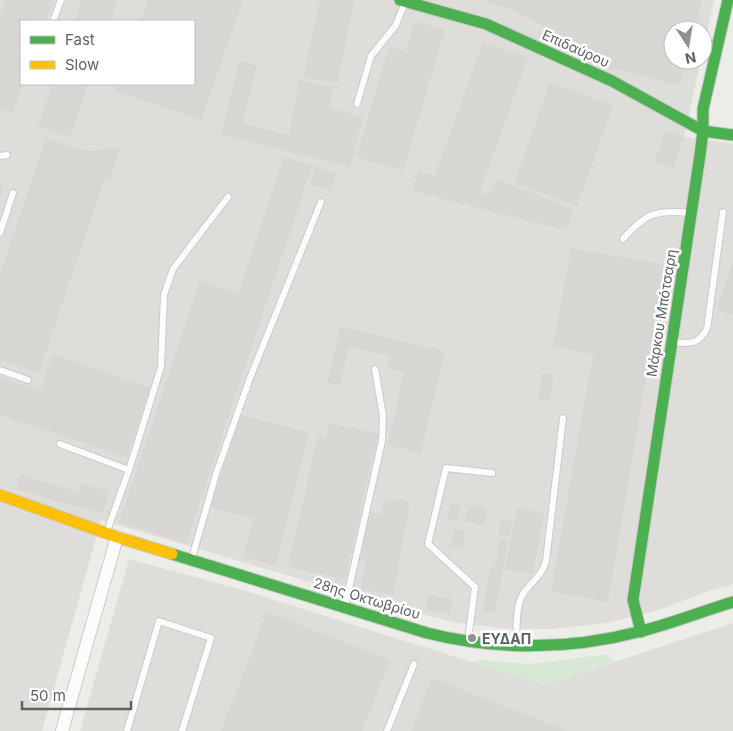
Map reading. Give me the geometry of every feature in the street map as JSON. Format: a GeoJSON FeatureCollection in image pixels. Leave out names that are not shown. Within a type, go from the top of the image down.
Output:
{"type":"FeatureCollection","features":[{"type":"Feature","properties":{"kind":"street","name":"Επιδαύρου"},"geometry":{"type":"LineString","coordinates":[[404,0],[486,24],[612,80],[703,131],[733,135]]}},
{"type":"Feature","properties":{"kind":"street","name":"Μάρκου Μπότσαρη"},"geometry":{"type":"LineString","coordinates":[[641,632],[633,600],[703,131],[703,109],[728,0]]}},
{"type":"Feature","properties":{"kind":"street","name":"28ης Οκτωβρίου"},"geometry":{"type":"LineString","coordinates":[[0,495],[112,535],[444,638],[467,643],[516,647],[569,644],[641,632],[733,602]]}},
{"type":"Feature","properties":{"kind":"street"},"geometry":{"type":"LineString","coordinates":[[62,731],[112,535]]}},
{"type":"Feature","properties":{"kind":"lane"},"geometry":{"type":"LineString","coordinates":[[53,20],[61,0]]}},
{"type":"Feature","properties":{"kind":"lane"},"geometry":{"type":"LineString","coordinates":[[357,104],[371,56],[396,25],[404,0]]}},
{"type":"Feature","properties":{"kind":"lane"},"geometry":{"type":"LineString","coordinates":[[0,233],[13,193]]}},
{"type":"Feature","properties":{"kind":"lane"},"geometry":{"type":"LineString","coordinates":[[112,535],[161,367],[164,295],[168,282],[173,269],[228,197]]}},
{"type":"Feature","properties":{"kind":"lane"},"geometry":{"type":"LineString","coordinates":[[192,559],[216,474],[250,378],[322,202]]}},
{"type":"Feature","properties":{"kind":"lane"},"geometry":{"type":"LineString","coordinates":[[623,239],[645,217],[659,212],[674,211],[691,214]]}},
{"type":"Feature","properties":{"kind":"lane"},"geometry":{"type":"LineString","coordinates":[[672,342],[687,344],[695,342],[703,338],[707,329],[723,212]]}},
{"type":"Feature","properties":{"kind":"lane"},"geometry":{"type":"LineString","coordinates":[[344,607],[382,441],[383,416],[375,369]]}},
{"type":"Feature","properties":{"kind":"lane"},"geometry":{"type":"LineString","coordinates":[[0,370],[28,380]]}},
{"type":"Feature","properties":{"kind":"lane"},"geometry":{"type":"LineString","coordinates":[[516,647],[520,600],[543,570],[546,561],[563,418]]}},
{"type":"Feature","properties":{"kind":"lane"},"geometry":{"type":"LineString","coordinates":[[60,444],[130,470]]}},
{"type":"Feature","properties":{"kind":"lane"},"geometry":{"type":"LineString","coordinates":[[467,643],[475,587],[428,544],[446,468],[492,473]]}},
{"type":"Feature","properties":{"kind":"lane"},"geometry":{"type":"LineString","coordinates":[[127,731],[159,621],[211,638],[182,731]]}},
{"type":"Feature","properties":{"kind":"lane"},"geometry":{"type":"LineString","coordinates":[[387,731],[414,664]]}},
{"type":"Feature","properties":{"kind":"shaded area"},"geometry":{"type":"Polygon","coordinates":[[[0,0],[714,0],[710,20],[663,20],[663,70],[699,70],[684,137],[733,144],[733,584],[658,610],[607,623],[554,629],[508,629],[458,623],[404,610],[101,520],[42,731],[0,731],[0,0]]]}},
{"type":"Feature","properties":{"kind":"shaded area"},"geometry":{"type":"Polygon","coordinates":[[[129,559],[243,590],[545,685],[733,623],[733,731],[80,731],[129,559]]]}},
{"type":"Feature","properties":{"kind":"green space"},"geometry":{"type":"Polygon","coordinates":[[[608,654],[615,662],[545,685],[471,662],[480,660],[532,664],[608,654]]]}},
{"type":"Feature","properties":{"kind":"building"},"geometry":{"type":"Polygon","coordinates":[[[5,0],[54,0],[46,20],[20,20],[20,85],[23,85],[13,112],[0,108],[0,15],[5,0]]]}},
{"type":"Feature","properties":{"kind":"building"},"geometry":{"type":"Polygon","coordinates":[[[82,0],[118,0],[110,20],[74,20],[82,0]]]}},
{"type":"Feature","properties":{"kind":"building"},"geometry":{"type":"Polygon","coordinates":[[[148,0],[243,0],[201,120],[116,91],[119,85],[195,85],[195,20],[141,20],[148,0]]]}},
{"type":"Feature","properties":{"kind":"building"},"geometry":{"type":"Polygon","coordinates":[[[320,0],[347,0],[354,2],[337,83],[303,78],[320,0]]]}},
{"type":"Feature","properties":{"kind":"building"},"geometry":{"type":"Polygon","coordinates":[[[482,0],[702,0],[697,20],[663,20],[663,70],[683,70],[679,86],[588,62],[591,50],[508,8],[482,0]]]}},
{"type":"Feature","properties":{"kind":"building"},"geometry":{"type":"Polygon","coordinates":[[[415,21],[445,30],[403,171],[356,157],[389,47],[406,52],[415,21]]]}},
{"type":"Feature","properties":{"kind":"building"},"geometry":{"type":"Polygon","coordinates":[[[483,42],[528,58],[480,192],[488,195],[496,179],[574,209],[566,230],[412,191],[419,171],[435,176],[483,42]]]}},
{"type":"Feature","properties":{"kind":"building"},"geometry":{"type":"Polygon","coordinates":[[[239,61],[257,65],[243,124],[289,135],[299,80],[334,87],[329,108],[363,117],[350,167],[221,135],[239,61]]]}},
{"type":"Feature","properties":{"kind":"building"},"geometry":{"type":"Polygon","coordinates":[[[550,83],[613,105],[577,206],[514,183],[550,83]]]}},
{"type":"Feature","properties":{"kind":"building"},"geometry":{"type":"Polygon","coordinates":[[[53,85],[88,85],[70,137],[38,126],[53,85]]]}},
{"type":"Feature","properties":{"kind":"building"},"geometry":{"type":"Polygon","coordinates":[[[666,130],[684,137],[673,168],[654,161],[666,130]]]}},
{"type":"Feature","properties":{"kind":"building"},"geometry":{"type":"Polygon","coordinates":[[[46,138],[86,151],[120,148],[110,179],[105,177],[39,373],[0,360],[0,275],[46,138]]]}},
{"type":"Feature","properties":{"kind":"building"},"geometry":{"type":"Polygon","coordinates":[[[284,157],[312,166],[186,544],[119,522],[200,281],[238,294],[284,157]]]}},
{"type":"Feature","properties":{"kind":"building"},"geometry":{"type":"Polygon","coordinates":[[[316,167],[336,173],[330,191],[310,184],[316,167]]]}},
{"type":"Feature","properties":{"kind":"building"},"geometry":{"type":"Polygon","coordinates":[[[0,184],[4,185],[0,197],[0,184]]]}},
{"type":"Feature","properties":{"kind":"building"},"geometry":{"type":"Polygon","coordinates":[[[571,248],[665,265],[608,602],[551,592],[593,354],[553,347],[571,248]]]}},
{"type":"Feature","properties":{"kind":"building"},"geometry":{"type":"Polygon","coordinates":[[[733,260],[733,315],[717,309],[733,260]]]}},
{"type":"Feature","properties":{"kind":"building"},"geometry":{"type":"Polygon","coordinates":[[[340,327],[445,351],[421,453],[388,445],[404,372],[387,368],[390,356],[349,346],[340,386],[327,383],[340,327]]]}},
{"type":"Feature","properties":{"kind":"building"},"geometry":{"type":"Polygon","coordinates":[[[52,354],[150,388],[127,457],[0,415],[0,377],[40,391],[52,354]]]}},
{"type":"Feature","properties":{"kind":"building"},"geometry":{"type":"Polygon","coordinates":[[[543,373],[554,374],[549,402],[538,400],[543,373]]]}},
{"type":"Feature","properties":{"kind":"building"},"geometry":{"type":"Polygon","coordinates":[[[241,415],[309,433],[276,565],[243,557],[253,518],[210,507],[241,415]]]}},
{"type":"Feature","properties":{"kind":"building"},"geometry":{"type":"Polygon","coordinates":[[[329,423],[378,434],[345,579],[288,567],[318,436],[326,438],[329,423]]]}},
{"type":"Feature","properties":{"kind":"building"},"geometry":{"type":"Polygon","coordinates":[[[20,475],[79,492],[81,484],[109,491],[103,514],[16,489],[20,475]]]}},
{"type":"Feature","properties":{"kind":"building"},"geometry":{"type":"Polygon","coordinates":[[[385,498],[410,502],[393,595],[361,589],[366,560],[361,559],[369,512],[382,514],[385,498]]]}},
{"type":"Feature","properties":{"kind":"building"},"geometry":{"type":"Polygon","coordinates":[[[451,502],[461,504],[457,521],[447,518],[451,502]]]}},
{"type":"Feature","properties":{"kind":"building"},"geometry":{"type":"Polygon","coordinates":[[[468,505],[487,509],[484,525],[465,521],[468,505]]]}},
{"type":"Feature","properties":{"kind":"building"},"geometry":{"type":"Polygon","coordinates":[[[517,508],[544,513],[533,574],[505,569],[517,508]]]}},
{"type":"Feature","properties":{"kind":"building"},"geometry":{"type":"Polygon","coordinates":[[[502,518],[512,520],[509,537],[498,535],[502,518]]]}},
{"type":"Feature","properties":{"kind":"building"},"geometry":{"type":"Polygon","coordinates":[[[454,529],[466,532],[462,549],[451,546],[454,529]]]}},
{"type":"Feature","properties":{"kind":"building"},"geometry":{"type":"Polygon","coordinates":[[[500,539],[508,540],[495,613],[483,611],[490,567],[495,568],[500,539]]]}},
{"type":"Feature","properties":{"kind":"building"},"geometry":{"type":"Polygon","coordinates":[[[428,595],[452,600],[450,614],[426,610],[428,595]]]}},
{"type":"Feature","properties":{"kind":"building"},"geometry":{"type":"Polygon","coordinates":[[[267,612],[390,660],[362,731],[221,731],[267,612]]]}},
{"type":"Feature","properties":{"kind":"building"},"geometry":{"type":"Polygon","coordinates":[[[432,678],[568,731],[411,731],[432,678]]]}},
{"type":"Feature","properties":{"kind":"traffic: fast"},"geometry":{"type":"LineString","coordinates":[[400,0],[486,24],[612,81],[703,131],[733,135]]}},
{"type":"Feature","properties":{"kind":"traffic: fast"},"geometry":{"type":"LineString","coordinates":[[641,632],[633,600],[700,155],[703,109],[728,0]]}},
{"type":"Feature","properties":{"kind":"traffic: fast"},"geometry":{"type":"LineString","coordinates":[[172,554],[427,633],[481,643],[534,646],[588,642],[654,628],[733,602]]}},
{"type":"Feature","properties":{"kind":"traffic: slow"},"geometry":{"type":"LineString","coordinates":[[0,495],[117,537],[172,554]]}},
{"type":"Feature","properties":{"kind":"place","name":"ΕΥΔΑΠ"},"geometry":{"type":"Point","coordinates":[472,638]}}]}
